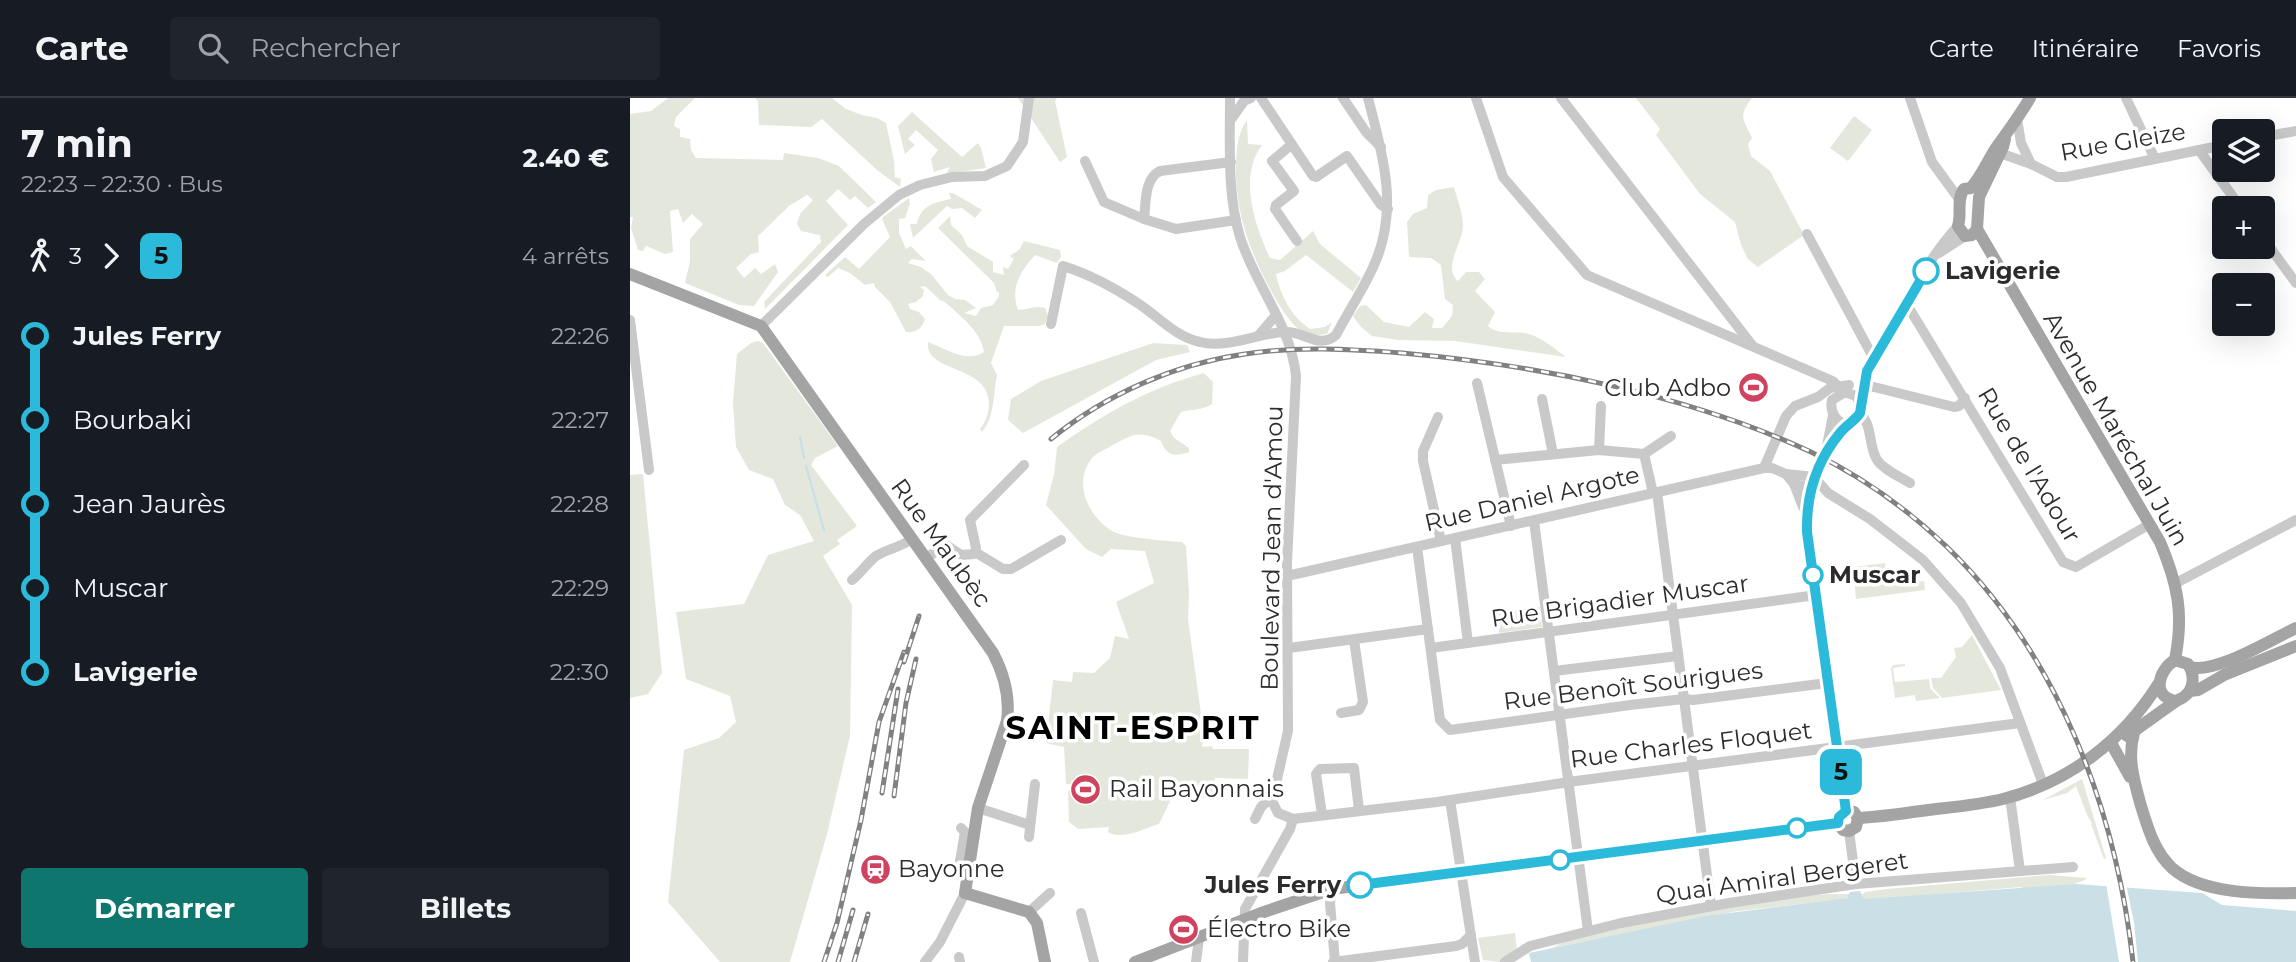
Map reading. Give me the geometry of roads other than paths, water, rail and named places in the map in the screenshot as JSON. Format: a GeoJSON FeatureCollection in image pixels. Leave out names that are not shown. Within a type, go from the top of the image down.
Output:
{"type":"FeatureCollection","features":[{"type":"Feature","properties":{"kind":"main road"},"geometry":{"type":"LineString","coordinates":[[1967,232],[1969,193],[2000,153],[2005,139],[2030,98]]}},
{"type":"Feature","properties":{"kind":"main road"},"geometry":{"type":"LineString","coordinates":[[1967,232],[1961,212],[1969,193],[1999,144],[2005,139]]}},
{"type":"Feature","properties":{"kind":"main road","name":"Avenue Maréchal Juin"},"geometry":{"type":"LineString","coordinates":[[1967,232],[1998,267],[2160,542],[2176,583],[2180,628],[2175,660]]}},
{"type":"Feature","properties":{"kind":"main road"},"geometry":{"type":"LineString","coordinates":[[631,276],[761,327]]}},
{"type":"Feature","properties":{"kind":"main road","name":"Rue Maubèc"},"geometry":{"type":"LineString","coordinates":[[761,327],[993,653],[1003,675],[1009,706],[1007,721],[978,808],[965,893]]}},
{"type":"Feature","properties":{"kind":"main road"},"geometry":{"type":"LineString","coordinates":[[2190,667],[2201,669],[2221,665],[2292,630]]}},
{"type":"Feature","properties":{"kind":"main road"},"geometry":{"type":"LineString","coordinates":[[2292,630],[2283,640],[2293,647]]}},
{"type":"Feature","properties":{"kind":"main road"},"geometry":{"type":"LineString","coordinates":[[2190,691],[2198,690],[2224,675],[2293,647]]}},
{"type":"Feature","properties":{"kind":"main road"},"geometry":{"type":"LineString","coordinates":[[1858,818],[1988,803],[2043,784],[2078,767],[2111,743],[2134,733],[2183,698],[2194,681],[2190,667],[2184,661],[2175,660],[2166,666],[2148,701],[2111,743]]}},
{"type":"Feature","properties":{"kind":"main road"},"geometry":{"type":"LineString","coordinates":[[2159,683],[2159,689],[2165,697],[2176,701]]}},
{"type":"Feature","properties":{"kind":"main road"},"geometry":{"type":"LineString","coordinates":[[2134,733],[2129,757],[2135,786],[2150,834],[2173,868],[2195,882],[2227,889],[2267,894],[2296,893]]}},
{"type":"Feature","properties":{"kind":"main road"},"geometry":{"type":"LineString","coordinates":[[2111,743],[2135,786]]}},
{"type":"Feature","properties":{"kind":"main road"},"geometry":{"type":"LineString","coordinates":[[1846,811],[1854,812],[1858,818],[1856,827],[1849,831],[1843,830],[1838,823],[1839,817],[1846,811]]}},
{"type":"Feature","properties":{"kind":"main road"},"geometry":{"type":"LineString","coordinates":[[1135,962],[1261,913],[1332,889],[1838,823]]}},
{"type":"Feature","properties":{"kind":"main road"},"geometry":{"type":"LineString","coordinates":[[965,893],[1022,909],[1037,923],[1045,962]]}},
{"type":"Feature","properties":{"kind":"street"},"geometry":{"type":"LineString","coordinates":[[761,327],[864,224],[898,195],[930,182],[952,177],[985,176],[1007,166],[1023,142],[1029,98]]}},
{"type":"Feature","properties":{"kind":"street","name":"Boulevard Jean d'Amou"},"geometry":{"type":"LineString","coordinates":[[1230,98],[1231,162],[1236,220],[1248,256],[1285,332],[1294,359],[1296,386],[1287,576],[1288,731],[1273,804],[1282,816],[1293,819]]}},
{"type":"Feature","properties":{"kind":"street"},"geometry":{"type":"LineString","coordinates":[[1232,118],[1244,102],[1251,98]]}},
{"type":"Feature","properties":{"kind":"street"},"geometry":{"type":"LineString","coordinates":[[1261,98],[1291,145],[1316,177],[1347,156],[1381,205],[1388,209]]}},
{"type":"Feature","properties":{"kind":"street"},"geometry":{"type":"LineString","coordinates":[[1343,98],[1366,132],[1381,147]]}},
{"type":"Feature","properties":{"kind":"street"},"geometry":{"type":"LineString","coordinates":[[1051,324],[1063,266],[1081,271],[1137,302],[1176,332],[1198,342],[1218,344],[1285,332],[1322,342],[1329,341],[1336,335],[1377,258],[1385,233],[1388,209],[1387,176],[1368,98]]}},
{"type":"Feature","properties":{"kind":"street"},"geometry":{"type":"LineString","coordinates":[[1476,98],[1503,177],[1587,275],[1834,382],[1856,396],[1866,419],[1872,448],[1880,464],[1910,482]]}},
{"type":"Feature","properties":{"kind":"street"},"geometry":{"type":"LineString","coordinates":[[1561,98],[1753,346]]}},
{"type":"Feature","properties":{"kind":"street"},"geometry":{"type":"LineString","coordinates":[[1910,98],[1924,136],[1948,176],[1969,193]]}},
{"type":"Feature","properties":{"kind":"street"},"geometry":{"type":"LineString","coordinates":[[2126,98],[2155,159]]}},
{"type":"Feature","properties":{"kind":"street","name":"Rue Gleize"},"geometry":{"type":"LineString","coordinates":[[2017,119],[2021,143],[2031,164]]}},
{"type":"Feature","properties":{"kind":"street"},"geometry":{"type":"LineString","coordinates":[[2275,135],[2296,131]]}},
{"type":"Feature","properties":{"kind":"street"},"geometry":{"type":"LineString","coordinates":[[2005,139],[2021,143]]}},
{"type":"Feature","properties":{"kind":"street"},"geometry":{"type":"LineString","coordinates":[[1291,145],[1272,160],[1294,191],[1276,205],[1275,209],[1297,241]]}},
{"type":"Feature","properties":{"kind":"street","name":"Rue Gleize"},"geometry":{"type":"LineString","coordinates":[[2000,153],[2057,177],[2066,177],[2212,147]]}},
{"type":"Feature","properties":{"kind":"street"},"geometry":{"type":"LineString","coordinates":[[2199,150],[2232,196]]}},
{"type":"Feature","properties":{"kind":"street"},"geometry":{"type":"LineString","coordinates":[[1085,161],[1104,202],[1144,219],[1176,229],[1236,220]]}},
{"type":"Feature","properties":{"kind":"street"},"geometry":{"type":"LineString","coordinates":[[1144,219],[1150,179],[1155,174],[1160,171],[1231,162]]}},
{"type":"Feature","properties":{"kind":"street"},"geometry":{"type":"LineString","coordinates":[[1826,450],[1848,423],[1857,418],[1867,371],[1946,239],[1967,232]]}},
{"type":"Feature","properties":{"kind":"street"},"geometry":{"type":"LineString","coordinates":[[1807,234],[1874,359]]}},
{"type":"Feature","properties":{"kind":"street"},"geometry":{"type":"LineString","coordinates":[[2275,254],[2296,283]]}},
{"type":"Feature","properties":{"kind":"street","name":"Rue de l'Adour"},"geometry":{"type":"LineString","coordinates":[[1906,303],[2063,562],[2077,567],[2150,524]]}},
{"type":"Feature","properties":{"kind":"street"},"geometry":{"type":"LineString","coordinates":[[1259,335],[1276,315]]}},
{"type":"Feature","properties":{"kind":"street"},"geometry":{"type":"LineString","coordinates":[[1719,331],[1727,324],[1730,316]]}},
{"type":"Feature","properties":{"kind":"street"},"geometry":{"type":"LineString","coordinates":[[630,320],[649,470]]}},
{"type":"Feature","properties":{"kind":"street"},"geometry":{"type":"LineString","coordinates":[[1730,336],[1730,332],[1737,326]]}},
{"type":"Feature","properties":{"kind":"street"},"geometry":{"type":"LineString","coordinates":[[1846,811],[1826,683],[1807,532],[1807,510],[1814,477],[1826,450],[1832,400],[1867,371]]}},
{"type":"Feature","properties":{"kind":"street"},"geometry":{"type":"LineString","coordinates":[[1821,377],[1832,400]]}},
{"type":"Feature","properties":{"kind":"street"},"geometry":{"type":"LineString","coordinates":[[1477,383],[1511,526]]}},
{"type":"Feature","properties":{"kind":"street"},"geometry":{"type":"LineString","coordinates":[[1864,387],[1874,387],[1954,407],[1959,406],[1965,398]]}},
{"type":"Feature","properties":{"kind":"street"},"geometry":{"type":"LineString","coordinates":[[1764,468],[1790,411],[1795,406],[1818,397],[1827,390],[1844,389]]}},
{"type":"Feature","properties":{"kind":"street"},"geometry":{"type":"LineString","coordinates":[[1542,399],[1553,454]]}},
{"type":"Feature","properties":{"kind":"street"},"geometry":{"type":"LineString","coordinates":[[1599,450],[1601,406]]}},
{"type":"Feature","properties":{"kind":"street"},"geometry":{"type":"LineString","coordinates":[[1832,415],[1837,420],[1848,423]]}},
{"type":"Feature","properties":{"kind":"street"},"geometry":{"type":"LineString","coordinates":[[1438,417],[1423,451],[1423,461],[1441,541]]}},
{"type":"Feature","properties":{"kind":"street"},"geometry":{"type":"LineString","coordinates":[[1495,460],[1599,450],[1644,454],[1671,436]]}},
{"type":"Feature","properties":{"kind":"street"},"geometry":{"type":"LineString","coordinates":[[1644,454],[1655,493],[1673,615],[1710,906]]}},
{"type":"Feature","properties":{"kind":"street"},"geometry":{"type":"LineString","coordinates":[[1024,464],[970,520],[975,552],[1003,569],[1011,569],[1061,540]]}},
{"type":"Feature","properties":{"kind":"street","name":"Rue Daniel Argote"},"geometry":{"type":"LineString","coordinates":[[1287,576],[1764,468],[1814,477]]}},
{"type":"Feature","properties":{"kind":"street"},"geometry":{"type":"LineString","coordinates":[[1786,474],[1807,510]]}},
{"type":"Feature","properties":{"kind":"street"},"geometry":{"type":"LineString","coordinates":[[1814,477],[1828,493],[1888,532],[1923,560],[1961,603],[2000,668],[2043,784]]}},
{"type":"Feature","properties":{"kind":"street"},"geometry":{"type":"LineString","coordinates":[[1794,484],[1810,492],[1828,493]]}},
{"type":"Feature","properties":{"kind":"street"},"geometry":{"type":"LineString","coordinates":[[2176,583],[2296,520]]}},
{"type":"Feature","properties":{"kind":"street"},"geometry":{"type":"LineString","coordinates":[[1534,521],[1588,931]]}},
{"type":"Feature","properties":{"kind":"street"},"geometry":{"type":"LineString","coordinates":[[1455,538],[1468,643]]}},
{"type":"Feature","properties":{"kind":"street"},"geometry":{"type":"LineString","coordinates":[[852,580],[876,556],[894,551],[912,539]]}},
{"type":"Feature","properties":{"kind":"street"},"geometry":{"type":"LineString","coordinates":[[926,558],[947,545],[961,555],[969,556],[975,552]]}},
{"type":"Feature","properties":{"kind":"street"},"geometry":{"type":"LineString","coordinates":[[1417,547],[1431,648]]}},
{"type":"Feature","properties":{"kind":"street","name":"Rue Brigadier Muscar"},"geometry":{"type":"LineString","coordinates":[[1431,648],[1816,595]]}},
{"type":"Feature","properties":{"kind":"street"},"geometry":{"type":"LineString","coordinates":[[1289,648],[1428,629]]}},
{"type":"Feature","properties":{"kind":"street"},"geometry":{"type":"LineString","coordinates":[[1341,713],[1359,710],[1363,702],[1353,640]]}},
{"type":"Feature","properties":{"kind":"street","name":"Rue Benoît Sourigues"},"geometry":{"type":"LineString","coordinates":[[1431,648],[1440,720],[1445,727],[1456,730],[1560,714],[1826,683]]}},
{"type":"Feature","properties":{"kind":"street"},"geometry":{"type":"LineString","coordinates":[[1554,670],[1678,656]]}},
{"type":"Feature","properties":{"kind":"street","name":"Rue Charles Floquet"},"geometry":{"type":"LineString","coordinates":[[1293,819],[2021,723]]}},
{"type":"Feature","properties":{"kind":"street"},"geometry":{"type":"LineString","coordinates":[[1322,814],[1316,774],[1320,769],[1354,768],[1359,810]]}},
{"type":"Feature","properties":{"kind":"street"},"geometry":{"type":"LineString","coordinates":[[1029,837],[1035,784]]}},
{"type":"Feature","properties":{"kind":"street"},"geometry":{"type":"LineString","coordinates":[[2010,797],[2020,871]]}},
{"type":"Feature","properties":{"kind":"street"},"geometry":{"type":"LineString","coordinates":[[1450,800],[1475,962]]}},
{"type":"Feature","properties":{"kind":"street"},"geometry":{"type":"LineString","coordinates":[[978,808],[1030,825]]}},
{"type":"Feature","properties":{"kind":"street"},"geometry":{"type":"LineString","coordinates":[[1243,962],[1245,909],[1293,819]]}},
{"type":"Feature","properties":{"kind":"street"},"geometry":{"type":"LineString","coordinates":[[961,828],[965,832],[959,867],[968,879]]}},
{"type":"Feature","properties":{"kind":"street"},"geometry":{"type":"LineString","coordinates":[[1849,831],[1856,884]]}},
{"type":"Feature","properties":{"kind":"street","name":"Quai Amiral Bergeret"},"geometry":{"type":"LineString","coordinates":[[1505,962],[1530,946],[1710,906],[1856,884],[2073,867]]}},
{"type":"Feature","properties":{"kind":"street"},"geometry":{"type":"LineString","coordinates":[[1332,889],[1330,903],[1334,962],[1456,946],[1462,944],[1471,934]]}},
{"type":"Feature","properties":{"kind":"street"},"geometry":{"type":"LineString","coordinates":[[925,962],[940,942],[965,893]]}},
{"type":"Feature","properties":{"kind":"street"},"geometry":{"type":"LineString","coordinates":[[1022,909],[1050,893]]}},
{"type":"Feature","properties":{"kind":"street"},"geometry":{"type":"LineString","coordinates":[[1248,902],[1261,913]]}},
{"type":"Feature","properties":{"kind":"street"},"geometry":{"type":"LineString","coordinates":[[1081,913],[1094,962]]}},
{"type":"Feature","properties":{"kind":"street"},"geometry":{"type":"LineString","coordinates":[[1196,962],[1199,938]]}},
{"type":"Feature","properties":{"kind":"street"},"geometry":{"type":"LineString","coordinates":[[940,942],[950,948]]}},
{"type":"Feature","properties":{"kind":"water"},"geometry":{"type":"Polygon","coordinates":[[[2076,884],[2202,893],[2222,905],[2296,911],[2296,962],[1531,962],[1529,953],[1706,916],[1847,898],[1850,892],[1860,891],[1864,899],[2076,884]]]}},
{"type":"Feature","properties":{"kind":"waterway"},"geometry":{"type":"LineString","coordinates":[[800,437],[804,458]]}},
{"type":"Feature","properties":{"kind":"waterway"},"geometry":{"type":"LineString","coordinates":[[806,466],[824,530]]}},
{"type":"Feature","properties":{"kind":"railway"},"geometry":{"type":"LineString","coordinates":[[1051,439],[1095,408],[1167,373],[1245,354],[1324,349],[1453,358],[1611,386],[1715,414],[1830,461],[1865,482],[1931,532],[1985,589],[2020,635],[2050,685],[2075,737],[2096,792],[2125,905],[2133,962]]}},
{"type":"Feature","properties":{"kind":"railway"},"geometry":{"type":"LineString","coordinates":[[904,662],[919,616]]}},
{"type":"Feature","properties":{"kind":"railway"},"geometry":{"type":"LineString","coordinates":[[824,962],[837,923],[861,820],[879,722],[904,652]]}},
{"type":"Feature","properties":{"kind":"railway"},"geometry":{"type":"LineString","coordinates":[[894,796],[906,703],[916,659]]}},
{"type":"Feature","properties":{"kind":"railway"},"geometry":{"type":"LineString","coordinates":[[882,793],[898,689]]}},
{"type":"Feature","properties":{"kind":"railway"},"geometry":{"type":"LineString","coordinates":[[838,962],[853,910]]}},
{"type":"Feature","properties":{"kind":"railway"},"geometry":{"type":"LineString","coordinates":[[854,962],[868,914]]}},
{"type":"Feature","properties":{"kind":"place","name":"Lavigerie"},"geometry":{"type":"Point","coordinates":[1926,271]}},
{"type":"Feature","properties":{"kind":"place","name":"Club Adbo"},"geometry":{"type":"Point","coordinates":[1754,388]}},
{"type":"Feature","properties":{"kind":"place","name":"Muscar"},"geometry":{"type":"Point","coordinates":[1813,575]}},
{"type":"Feature","properties":{"kind":"place","name":"Rail Bayonnais"},"geometry":{"type":"Point","coordinates":[1086,789]}},
{"type":"Feature","properties":{"kind":"place","name":"Bayonne"},"geometry":{"type":"Point","coordinates":[875,869]}},
{"type":"Feature","properties":{"kind":"place","name":"Jules Ferry"},"geometry":{"type":"Point","coordinates":[1360,885]}},
{"type":"Feature","properties":{"kind":"place","name":"Électro Bike"},"geometry":{"type":"Point","coordinates":[1184,929]}},
{"type":"Feature","properties":{"kind":"district","name":"SAINT-ESPRIT"},"geometry":{"type":"Point","coordinates":[1133,728]}}]}
